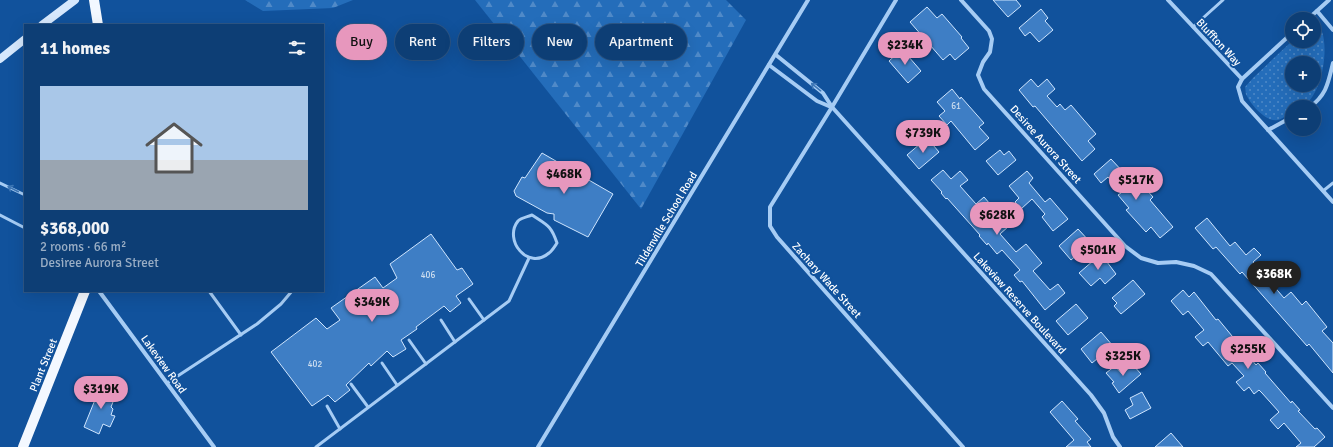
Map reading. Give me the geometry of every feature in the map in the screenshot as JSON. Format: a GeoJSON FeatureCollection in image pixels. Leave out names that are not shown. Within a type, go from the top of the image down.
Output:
{"type":"FeatureCollection","features":[{"type":"Feature","properties":{"kind":"main road"},"geometry":{"type":"LineString","coordinates":[[94,0],[98,24]]}},
{"type":"Feature","properties":{"kind":"main road","name":"Plant Street"},"geometry":{"type":"LineString","coordinates":[[23,447],[85,292]]}},
{"type":"Feature","properties":{"kind":"street"},"geometry":{"type":"LineString","coordinates":[[43,24],[75,0]]}},
{"type":"Feature","properties":{"kind":"street","name":"Tildenville School Road"},"geometry":{"type":"LineString","coordinates":[[538,447],[808,0]]}},
{"type":"Feature","properties":{"kind":"street"},"geometry":{"type":"LineString","coordinates":[[832,108],[896,0]]}},
{"type":"Feature","properties":{"kind":"street","name":"Desiree Aurora Street"},"geometry":{"type":"LineString","coordinates":[[961,0],[989,31],[992,39],[990,52],[983,62],[978,75],[984,89],[1126,246],[1141,258],[1158,263],[1176,262],[1194,266],[1210,274],[1333,408]]}},
{"type":"Feature","properties":{"kind":"street","name":"Bluffton Way"},"geometry":{"type":"LineString","coordinates":[[1168,0],[1242,79]]}},
{"type":"Feature","properties":{"kind":"street"},"geometry":{"type":"LineString","coordinates":[[1329,0],[1317,11],[1333,30]]}},
{"type":"Feature","properties":{"kind":"street"},"geometry":{"type":"LineString","coordinates":[[1285,39],[1242,79],[1238,87],[1242,101],[1333,202]]}},
{"type":"Feature","properties":{"kind":"street"},"geometry":{"type":"LineString","coordinates":[[0,59],[24,40]]}},
{"type":"Feature","properties":{"kind":"street","name":"Lakeview Reserve Boulevard"},"geometry":{"type":"LineString","coordinates":[[776,55],[823,93],[832,108],[1091,395],[1104,413],[1113,437],[1120,447]]}},
{"type":"Feature","properties":{"kind":"street"},"geometry":{"type":"LineString","coordinates":[[1318,100],[1327,88],[1333,63]]}},
{"type":"Feature","properties":{"kind":"street","name":"Lakeview Reserve Boulevard"},"geometry":{"type":"LineString","coordinates":[[770,65],[817,101],[832,108]]}},
{"type":"Feature","properties":{"kind":"street","name":"Zachary Wade Street"},"geometry":{"type":"LineString","coordinates":[[832,108],[770,207],[770,226],[777,237],[963,447]]}},
{"type":"Feature","properties":{"kind":"street"},"geometry":{"type":"LineString","coordinates":[[1268,130],[1285,121]]}},
{"type":"Feature","properties":{"kind":"street","name":"Lakeview Road"},"geometry":{"type":"LineString","coordinates":[[100,292],[214,447]]}},
{"type":"Feature","properties":{"kind":"lane"},"geometry":{"type":"LineString","coordinates":[[1193,27],[1223,0]]}},
{"type":"Feature","properties":{"kind":"lane"},"geometry":{"type":"LineString","coordinates":[[0,183],[24,195]]}},
{"type":"Feature","properties":{"kind":"lane"},"geometry":{"type":"LineString","coordinates":[[1323,191],[1333,183]]}},
{"type":"Feature","properties":{"kind":"lane"},"geometry":{"type":"LineString","coordinates":[[0,215],[24,227]]}},
{"type":"Feature","properties":{"kind":"lane"},"geometry":{"type":"LineString","coordinates":[[532,215],[549,226],[557,243],[549,253],[538,258],[529,258],[519,251],[514,239],[514,228],[519,220],[532,215]]}},
{"type":"Feature","properties":{"kind":"lane"},"geometry":{"type":"LineString","coordinates":[[316,447],[509,301],[529,258]]}},
{"type":"Feature","properties":{"kind":"lane"},"geometry":{"type":"LineString","coordinates":[[210,292],[241,335]]}},
{"type":"Feature","properties":{"kind":"lane"},"geometry":{"type":"LineString","coordinates":[[167,383],[257,324],[281,304],[291,292]]}},
{"type":"Feature","properties":{"kind":"lane"},"geometry":{"type":"LineString","coordinates":[[469,299],[484,320]]}},
{"type":"Feature","properties":{"kind":"lane"},"geometry":{"type":"LineString","coordinates":[[441,320],[455,342]]}},
{"type":"Feature","properties":{"kind":"lane"},"geometry":{"type":"LineString","coordinates":[[409,340],[426,364]]}},
{"type":"Feature","properties":{"kind":"lane"},"geometry":{"type":"LineString","coordinates":[[382,363],[397,386]]}},
{"type":"Feature","properties":{"kind":"lane"},"geometry":{"type":"LineString","coordinates":[[351,384],[368,407]]}},
{"type":"Feature","properties":{"kind":"lane"},"geometry":{"type":"LineString","coordinates":[[327,406],[340,429]]}},
{"type":"Feature","properties":{"kind":"green space"},"geometry":{"type":"Polygon","coordinates":[[[245,0],[353,0],[333,8],[263,11],[245,0]]]}},
{"type":"Feature","properties":{"kind":"green space"},"geometry":{"type":"Polygon","coordinates":[[[475,0],[726,0],[746,20],[641,209],[523,60],[524,60],[524,24],[494,24],[475,0]]]}},
{"type":"Feature","properties":{"kind":"green space"},"geometry":{"type":"Polygon","coordinates":[[[1321,30],[1325,49],[1321,78],[1321,56],[1285,56],[1285,92],[1315,92],[1310,100],[1285,100],[1285,117],[1278,120],[1269,119],[1256,108],[1246,94],[1245,87],[1285,48],[1321,48],[1321,30]]]}},
{"type":"Feature","properties":{"kind":"building"},"geometry":{"type":"Polygon","coordinates":[[[993,0],[1016,0],[1021,6],[1008,17],[993,0]]]}},
{"type":"Feature","properties":{"kind":"building"},"geometry":{"type":"Polygon","coordinates":[[[927,7],[937,18],[942,14],[962,37],[961,38],[969,48],[955,60],[950,54],[943,60],[910,22],[927,7]]]}},
{"type":"Feature","properties":{"kind":"building"},"geometry":{"type":"Polygon","coordinates":[[[1041,9],[1048,18],[1045,21],[1053,30],[1039,42],[1030,32],[1025,36],[1019,28],[1041,9]]]}},
{"type":"Feature","properties":{"kind":"building"},"geometry":{"type":"Polygon","coordinates":[[[902,49],[921,71],[908,83],[889,61],[902,49]]]}},
{"type":"Feature","properties":{"kind":"building"},"geometry":{"type":"Polygon","coordinates":[[[1031,79],[1038,87],[1047,79],[1055,89],[1047,96],[1057,107],[1060,104],[1065,110],[1071,105],[1096,134],[1088,141],[1095,149],[1082,161],[1035,106],[1033,107],[1019,90],[1031,79]]]}},
{"type":"Feature","properties":{"kind":"building"},"geometry":{"type":"Polygon","coordinates":[[[952,89],[984,123],[979,127],[989,138],[975,150],[951,121],[947,125],[939,116],[945,111],[937,102],[952,89]]]}},
{"type":"Feature","properties":{"kind":"building"},"geometry":{"type":"Polygon","coordinates":[[[927,138],[939,152],[919,169],[907,155],[927,138]]]}},
{"type":"Feature","properties":{"kind":"building"},"geometry":{"type":"Polygon","coordinates":[[[1000,150],[1004,155],[1009,151],[1016,160],[998,175],[986,161],[1000,150]]]}},
{"type":"Feature","properties":{"kind":"building"},"geometry":{"type":"Polygon","coordinates":[[[542,153],[613,194],[588,237],[554,220],[554,214],[547,213],[516,196],[514,191],[522,177],[525,178],[542,153]]]}},
{"type":"Feature","properties":{"kind":"building"},"geometry":{"type":"Polygon","coordinates":[[[1111,159],[1124,173],[1119,177],[1135,195],[1144,187],[1153,197],[1150,200],[1173,227],[1160,238],[1151,227],[1146,232],[1126,210],[1129,208],[1118,195],[1121,193],[1108,177],[1101,183],[1094,174],[1111,159]]]}},
{"type":"Feature","properties":{"kind":"building"},"geometry":{"type":"Polygon","coordinates":[[[943,170],[951,179],[960,171],[968,180],[960,186],[976,204],[984,197],[1009,226],[1000,234],[1016,252],[1026,244],[1042,263],[1033,271],[1050,290],[1058,284],[1065,293],[1045,310],[1022,281],[1020,282],[1014,275],[1020,270],[1002,250],[997,254],[988,243],[987,245],[979,236],[980,235],[947,198],[946,199],[931,180],[943,170]]]}},
{"type":"Feature","properties":{"kind":"building"},"geometry":{"type":"Polygon","coordinates":[[[1027,171],[1033,178],[1029,183],[1045,202],[1050,198],[1068,219],[1053,231],[1042,217],[1045,214],[1032,199],[1021,209],[1015,202],[1019,198],[1009,186],[1027,171]]]}},
{"type":"Feature","properties":{"kind":"building"},"geometry":{"type":"Polygon","coordinates":[[[1207,218],[1230,246],[1235,242],[1246,255],[1254,248],[1261,255],[1253,262],[1284,298],[1291,292],[1302,305],[1306,301],[1327,327],[1322,331],[1333,343],[1333,373],[1309,344],[1307,346],[1242,272],[1240,274],[1216,247],[1213,249],[1195,228],[1207,218]]]}},
{"type":"Feature","properties":{"kind":"building"},"geometry":{"type":"Polygon","coordinates":[[[1078,229],[1091,243],[1071,260],[1059,246],[1078,229]]]}},
{"type":"Feature","properties":{"kind":"building"},"geometry":{"type":"Polygon","coordinates":[[[431,234],[457,270],[462,268],[473,284],[456,296],[461,303],[450,312],[444,306],[416,327],[417,329],[401,340],[406,349],[393,357],[387,351],[371,366],[369,363],[346,385],[350,390],[335,402],[328,395],[312,406],[271,352],[316,318],[327,329],[340,320],[331,308],[375,277],[383,288],[397,278],[390,264],[431,234]]]}},
{"type":"Feature","properties":{"kind":"building"},"geometry":{"type":"Polygon","coordinates":[[[1101,254],[1116,274],[1105,284],[1100,278],[1091,286],[1079,273],[1101,254]]]}},
{"type":"Feature","properties":{"kind":"building"},"geometry":{"type":"Polygon","coordinates":[[[1133,280],[1145,294],[1121,314],[1114,306],[1117,303],[1112,298],[1133,280]]]}},
{"type":"Feature","properties":{"kind":"building"},"geometry":{"type":"Polygon","coordinates":[[[1183,290],[1189,297],[1194,292],[1216,320],[1218,319],[1256,365],[1258,363],[1291,403],[1292,401],[1300,410],[1298,411],[1325,437],[1314,447],[1296,447],[1301,443],[1284,423],[1278,429],[1270,420],[1279,412],[1262,393],[1259,390],[1254,394],[1249,387],[1244,391],[1236,382],[1244,376],[1232,363],[1228,366],[1208,342],[1203,346],[1195,337],[1204,330],[1188,311],[1183,315],[1171,301],[1183,290]]]}},
{"type":"Feature","properties":{"kind":"building"},"geometry":{"type":"Polygon","coordinates":[[[1076,304],[1088,318],[1068,335],[1056,321],[1076,304]]]}},
{"type":"Feature","properties":{"kind":"building"},"geometry":{"type":"Polygon","coordinates":[[[1101,332],[1113,346],[1092,363],[1081,349],[1101,332]]]}},
{"type":"Feature","properties":{"kind":"building"},"geometry":{"type":"Polygon","coordinates":[[[1133,365],[1141,374],[1119,393],[1112,383],[1114,382],[1106,373],[1115,366],[1122,374],[1133,365]]]}},
{"type":"Feature","properties":{"kind":"building"},"geometry":{"type":"Polygon","coordinates":[[[101,385],[117,392],[111,407],[113,409],[111,415],[115,416],[110,427],[103,424],[99,434],[84,427],[101,385]]]}},
{"type":"Feature","properties":{"kind":"building"},"geometry":{"type":"Polygon","coordinates":[[[1142,392],[1151,408],[1130,419],[1125,410],[1133,405],[1130,398],[1142,392]]]}},
{"type":"Feature","properties":{"kind":"building"},"geometry":{"type":"Polygon","coordinates":[[[1062,401],[1078,419],[1075,421],[1091,439],[1087,442],[1091,447],[1066,447],[1074,440],[1050,412],[1062,401]]]}},
{"type":"Feature","properties":{"kind":"building"},"geometry":{"type":"Polygon","coordinates":[[[1171,433],[1183,447],[1155,447],[1171,433]]]}}]}
